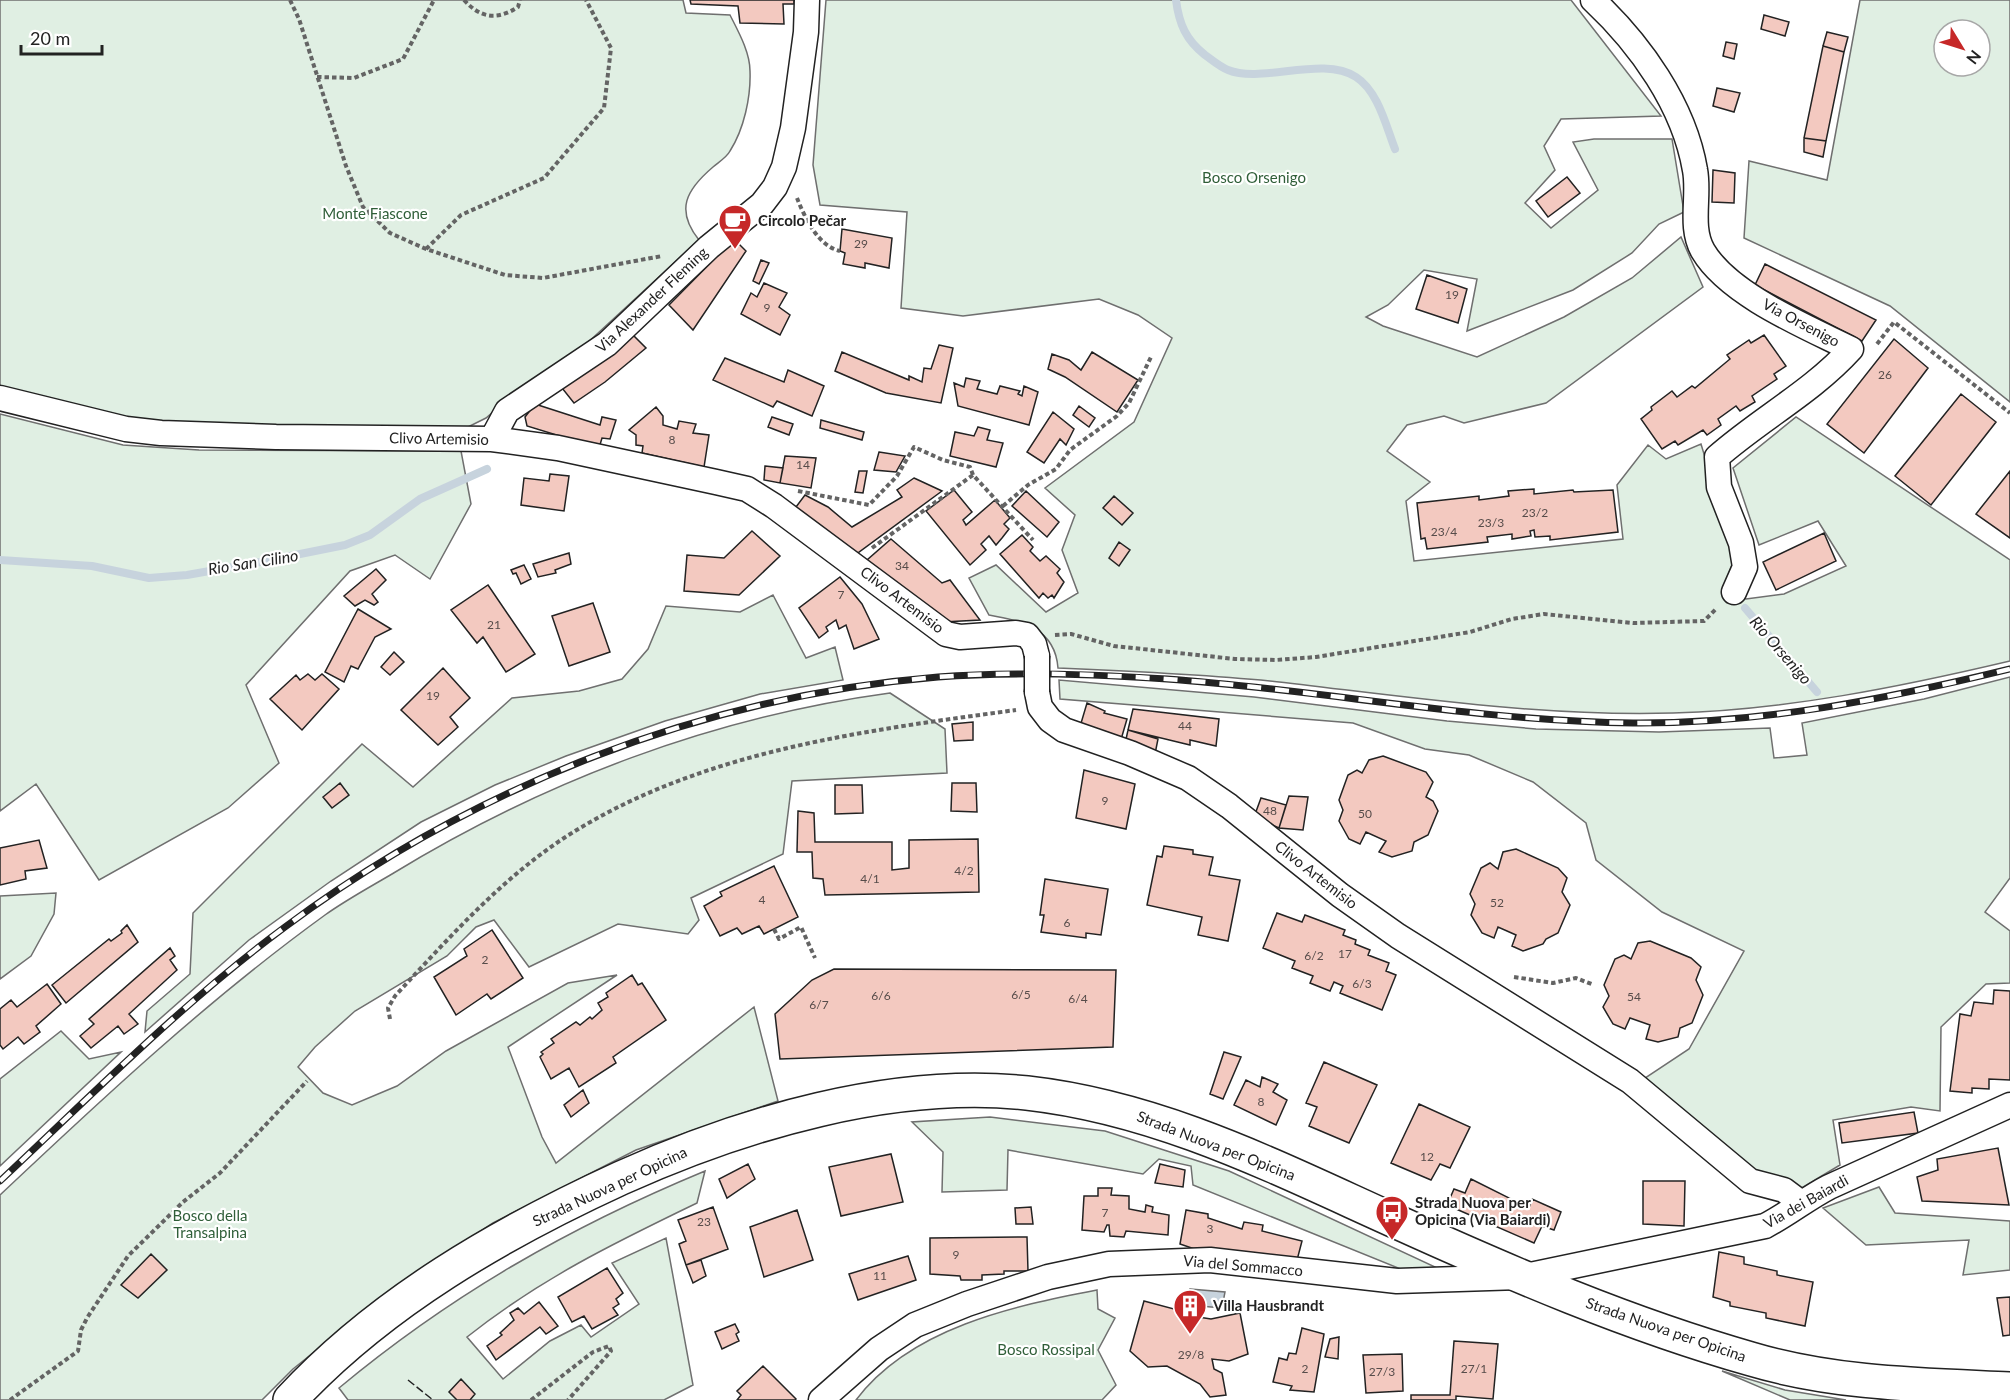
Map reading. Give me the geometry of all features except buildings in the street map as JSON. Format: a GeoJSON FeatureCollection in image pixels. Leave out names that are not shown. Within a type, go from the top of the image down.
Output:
{"type":"FeatureCollection","features":[{"type":"Feature","properties":{"kind":"main road","name":"Strada Nuova per Opicina"},"geometry":{"type":"LineString","coordinates":[[290,1400],[349,1344],[394,1309],[476,1252],[565,1204],[657,1162],[743,1131],[808,1112],[900,1097],[957,1091],[1028,1094],[1108,1106],[1149,1117],[1303,1179],[1520,1277],[1604,1311],[1755,1360],[1837,1377],[1881,1382],[2010,1389]]}},
{"type":"Feature","properties":{"kind":"street","name":"Via Alexander Fleming"},"geometry":{"type":"LineString","coordinates":[[492,439],[507,411],[607,344],[690,265],[762,204],[780,177],[793,129],[806,32],[807,0]]}},
{"type":"Feature","properties":{"kind":"street","name":"Via Orsenigo"},"geometry":{"type":"LineString","coordinates":[[1593,0],[1632,40],[1661,84],[1681,123],[1696,171],[1695,218],[1703,251],[1729,279],[1766,307],[1851,349],[1830,371],[1740,437],[1717,457],[1719,487],[1741,543],[1745,567],[1734,592]]}},
{"type":"Feature","properties":{"kind":"street","name":"Clivo Artemisio"},"geometry":{"type":"LineString","coordinates":[[0,398],[126,429],[161,433],[276,437],[492,439],[558,448],[747,489],[852,562],[946,634],[960,637],[1016,633],[1027,635],[1034,644],[1038,700],[1050,720],[1064,730],[1130,753],[1188,778],[1229,806],[1340,895],[1480,989],[1630,1081],[1749,1181],[1784,1190],[1800,1202]]}},
{"type":"Feature","properties":{"kind":"street","name":"Via dei Baiardi"},"geometry":{"type":"LineString","coordinates":[[1520,1277],[1765,1226],[1791,1212],[1800,1202],[1899,1153],[2010,1105]]}},
{"type":"Feature","properties":{"kind":"street","name":"Via del Sommacco"},"geometry":{"type":"LineString","coordinates":[[821,1400],[879,1349],[915,1325],[1048,1276],[1109,1264],[1210,1260],[1397,1281],[1520,1277]]}},
{"type":"Feature","properties":{"kind":"path"},"geometry":{"type":"LineString","coordinates":[[290,0],[346,166],[363,207],[390,233],[426,249],[505,275],[543,278],[651,257],[676,255],[690,265]]}},
{"type":"Feature","properties":{"kind":"path"},"geometry":{"type":"LineString","coordinates":[[317,77],[354,78],[403,59],[434,0]]}},
{"type":"Feature","properties":{"kind":"path"},"geometry":{"type":"LineString","coordinates":[[464,0],[477,12],[491,16],[505,15],[518,7],[520,0]]}},
{"type":"Feature","properties":{"kind":"path"},"geometry":{"type":"LineString","coordinates":[[426,249],[461,215],[544,178],[604,108],[611,48],[586,0]]}},
{"type":"Feature","properties":{"kind":"path"},"geometry":{"type":"LineString","coordinates":[[796,195],[805,219],[830,249],[840,251]]}},
{"type":"Feature","properties":{"kind":"path"},"geometry":{"type":"LineString","coordinates":[[1851,349],[1867,356],[1894,322],[2010,413]]}},
{"type":"Feature","properties":{"kind":"path"},"geometry":{"type":"LineString","coordinates":[[1003,506],[1028,485],[1056,470],[1070,450],[1116,416],[1129,403],[1151,357]]}},
{"type":"Feature","properties":{"kind":"path"},"geometry":{"type":"LineString","coordinates":[[747,489],[758,486],[789,490],[869,505],[897,476],[914,447],[943,460],[970,467],[972,475],[1034,540]]}},
{"type":"Feature","properties":{"kind":"path"},"geometry":{"type":"LineString","coordinates":[[852,562],[972,475]]}},
{"type":"Feature","properties":{"kind":"path"},"geometry":{"type":"LineString","coordinates":[[1071,634],[1114,646],[1235,659],[1276,660],[1316,657],[1428,639],[1544,614],[1633,622],[1704,621],[1734,592]]}},
{"type":"Feature","properties":{"kind":"path"},"geometry":{"type":"LineString","coordinates":[[390,1019],[388,1008],[395,996],[480,907],[519,872],[562,839],[606,812],[663,787],[769,753],[883,727],[1038,700]]}},
{"type":"Feature","properties":{"kind":"path"},"geometry":{"type":"LineString","coordinates":[[774,929],[779,939],[801,927],[815,958]]}},
{"type":"Feature","properties":{"kind":"path"},"geometry":{"type":"LineString","coordinates":[[1480,989],[1498,978],[1520,977],[1553,983],[1576,978],[1594,985]]}},
{"type":"Feature","properties":{"kind":"path"},"geometry":{"type":"LineString","coordinates":[[10,1400],[78,1350],[81,1330],[87,1318],[128,1256],[183,1202],[220,1173],[307,1081]]}},
{"type":"Feature","properties":{"kind":"path"},"geometry":{"type":"LineString","coordinates":[[531,1400],[593,1352],[609,1346],[610,1351],[568,1400]]}},
{"type":"Feature","properties":{"kind":"green space","name":"Monte Fiascone"},"geometry":{"type":"Polygon","coordinates":[[[0,0],[683,0],[686,13],[730,15],[748,56],[749,91],[743,123],[730,151],[690,192],[686,210],[687,219],[699,240],[584,346],[509,398],[486,418],[466,428],[201,425],[118,419],[0,386],[0,0]]]}},
{"type":"Feature","properties":{"kind":"green space","name":"Bosco Orsenigo"},"geometry":{"type":"Polygon","coordinates":[[[826,0],[1571,0],[1661,116],[1561,119],[1544,146],[1555,170],[1525,203],[1551,228],[1598,190],[1573,142],[1594,139],[1672,139],[1684,212],[1659,224],[1632,253],[1573,290],[1467,331],[1477,279],[1424,270],[1388,305],[1366,317],[1383,326],[1477,357],[1564,317],[1632,278],[1681,237],[1703,287],[1546,403],[1464,423],[1444,416],[1407,425],[1387,451],[1430,482],[1406,501],[1414,561],[1623,539],[1617,485],[1648,445],[1666,459],[1701,444],[1735,557],[1723,589],[1746,599],[1784,594],[1846,566],[1818,521],[1759,545],[1733,468],[1796,417],[2010,560],[2010,661],[1843,696],[1758,707],[1673,713],[1521,709],[1270,681],[1058,668],[1056,654],[1044,635],[1025,624],[989,615],[969,578],[996,565],[1046,612],[1078,593],[1062,550],[1075,515],[1045,488],[1134,422],[1172,338],[1138,315],[1099,299],[963,316],[901,308],[907,212],[820,205],[813,165],[826,0]]]}},
{"type":"Feature","properties":{"kind":"green space"},"geometry":{"type":"Polygon","coordinates":[[[1860,0],[2010,0],[2010,402],[1890,306],[1744,238],[1749,161],[1827,180],[1860,0]]]}},
{"type":"Feature","properties":{"kind":"green space"},"geometry":{"type":"Polygon","coordinates":[[[0,414],[123,445],[199,450],[461,451],[471,504],[430,579],[395,555],[350,571],[246,685],[279,763],[228,808],[99,880],[36,784],[0,811],[0,414]]]}},
{"type":"Feature","properties":{"kind":"green space"},"geometry":{"type":"Polygon","coordinates":[[[773,595],[806,658],[835,647],[843,680],[760,694],[665,721],[566,756],[495,785],[421,822],[331,881],[249,940],[145,1032],[147,1011],[190,974],[193,913],[362,744],[413,787],[512,698],[579,691],[622,679],[648,649],[666,606],[740,612],[773,595]]]}},
{"type":"Feature","properties":{"kind":"green space"},"geometry":{"type":"Polygon","coordinates":[[[2010,677],[2010,878],[1985,912],[2010,931],[2010,983],[1986,984],[1941,1027],[1940,1111],[1911,1107],[1833,1120],[1840,1165],[1800,1189],[1752,1172],[1645,1078],[1689,1049],[1744,951],[1662,912],[1596,860],[1586,823],[1533,782],[1469,755],[1425,749],[1353,723],[1060,699],[1059,680],[1254,697],[1447,721],[1536,729],[1659,732],[1770,728],[1774,758],[1807,755],[1802,723],[1924,699],[2010,677]]]}},
{"type":"Feature","properties":{"kind":"green space","name":"Bosco della Transalpina"},"geometry":{"type":"Polygon","coordinates":[[[890,693],[945,729],[947,773],[792,781],[783,854],[691,898],[699,920],[688,934],[618,924],[529,967],[494,920],[476,927],[447,956],[355,1011],[315,1047],[298,1067],[323,1093],[352,1105],[397,1086],[446,1051],[568,983],[617,975],[508,1047],[542,1137],[556,1163],[754,1007],[778,1101],[636,1150],[493,1223],[390,1291],[293,1369],[262,1400],[0,1400],[0,1195],[118,1085],[240,980],[325,915],[358,894],[450,841],[570,782],[695,736],[759,718],[890,693]]]}},
{"type":"Feature","properties":{"kind":"green space"},"geometry":{"type":"Polygon","coordinates":[[[56,893],[54,914],[31,956],[0,979],[0,896],[56,893]]]}},
{"type":"Feature","properties":{"kind":"green space"},"geometry":{"type":"Polygon","coordinates":[[[61,1031],[89,1059],[121,1052],[0,1166],[0,1079],[61,1031]]]}},
{"type":"Feature","properties":{"kind":"green space"},"geometry":{"type":"Polygon","coordinates":[[[990,1117],[1105,1131],[1229,1171],[1450,1274],[1413,1274],[1193,1185],[1191,1166],[1159,1159],[1143,1174],[1008,1150],[1007,1190],[942,1192],[943,1152],[912,1122],[990,1117]]]}},
{"type":"Feature","properties":{"kind":"green space"},"geometry":{"type":"Polygon","coordinates":[[[705,1171],[697,1203],[578,1263],[522,1297],[467,1337],[503,1379],[550,1341],[581,1325],[591,1337],[639,1304],[612,1263],[666,1238],[693,1385],[664,1400],[348,1400],[339,1388],[425,1322],[514,1265],[607,1215],[705,1171]]]}},
{"type":"Feature","properties":{"kind":"green space"},"geometry":{"type":"Polygon","coordinates":[[[1879,1187],[1895,1213],[2010,1221],[2010,1270],[1963,1275],[1969,1240],[1866,1245],[1823,1208],[1879,1187]]]}},
{"type":"Feature","properties":{"kind":"green space","name":"Bosco Rossipal"},"geometry":{"type":"Polygon","coordinates":[[[1097,1290],[1098,1309],[1115,1318],[1098,1350],[1116,1385],[1102,1400],[856,1400],[878,1375],[905,1355],[934,1338],[998,1313],[1097,1290]]]}},
{"type":"Feature","properties":{"kind":"green space"},"geometry":{"type":"Polygon","coordinates":[[[1722,1371],[1785,1390],[1846,1400],[1790,1400],[1722,1371]]]}},
{"type":"Feature","properties":{"kind":"shaded area"},"geometry":{"type":"Polygon","coordinates":[[[1190,1289],[1225,1292],[1222,1308],[1189,1305],[1190,1289]]]}},
{"type":"Feature","properties":{"kind":"waterway","name":"Rio Orsenigo"},"geometry":{"type":"LineString","coordinates":[[1176,0],[1181,24],[1188,37],[1205,55],[1228,70],[1258,74],[1327,69],[1342,71],[1356,77],[1364,83],[1376,100],[1395,149]]}},
{"type":"Feature","properties":{"kind":"waterway","name":"Rio San Cilino"},"geometry":{"type":"LineString","coordinates":[[0,560],[92,566],[149,578],[187,575],[260,562],[345,545],[370,535],[420,499],[487,469]]}},
{"type":"Feature","properties":{"kind":"waterway","name":"Rio Orsenigo"},"geometry":{"type":"LineString","coordinates":[[1745,608],[1817,692]]}},
{"type":"Feature","properties":{"kind":"railway"},"geometry":{"type":"LineString","coordinates":[[0,1181],[139,1050],[210,987],[285,927],[357,877],[433,832],[512,791],[594,757],[678,728],[763,704],[850,687],[938,677],[1052,674],[1138,677],[1225,684],[1516,717],[1633,723],[1681,722],[1823,708],[2010,669]]}},
{"type":"Feature","properties":{"kind":"fence"},"geometry":{"type":"LineString","coordinates":[[408,1380],[433,1400]]}},
{"type":"Feature","properties":{"kind":"place","name":"Circolo Pečar"},"geometry":{"type":"Point","coordinates":[735,250]}},
{"type":"Feature","properties":{"kind":"place","name":"Strada Nuova per Opicina (Via Baiardi)"},"geometry":{"type":"Point","coordinates":[1392,1241]}},
{"type":"Feature","properties":{"kind":"place","name":"Villa Hausbrandt"},"geometry":{"type":"Point","coordinates":[1190,1335]}}]}
